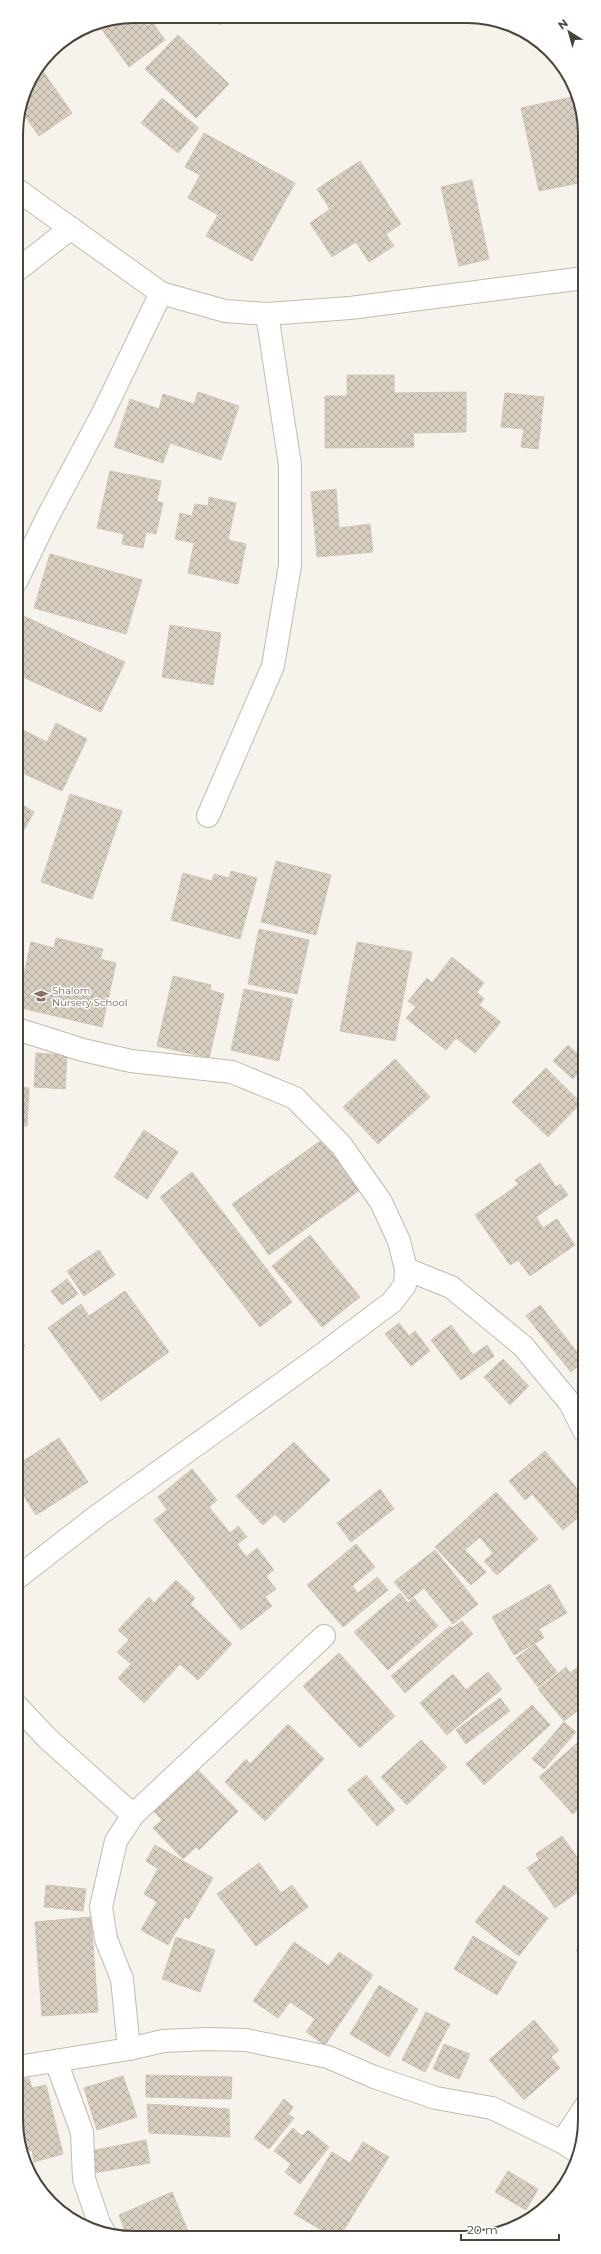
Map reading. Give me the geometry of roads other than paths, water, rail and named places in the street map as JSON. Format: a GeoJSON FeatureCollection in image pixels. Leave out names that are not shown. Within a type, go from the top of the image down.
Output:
{"type":"FeatureCollection","features":[{"type":"Feature","properties":{"kind":"street"},"geometry":{"type":"LineString","coordinates":[[23,194],[161,293],[225,311],[267,314],[350,308],[578,279]]}},
{"type":"Feature","properties":{"kind":"street"},"geometry":{"type":"LineString","coordinates":[[23,266],[71,228]]}},
{"type":"Feature","properties":{"kind":"street"},"geometry":{"type":"LineString","coordinates":[[23,568],[47,518],[102,415],[161,293]]}},
{"type":"Feature","properties":{"kind":"street"},"geometry":{"type":"LineString","coordinates":[[208,816],[273,666],[290,565],[290,465],[267,314]]}},
{"type":"Feature","properties":{"kind":"street"},"geometry":{"type":"LineString","coordinates":[[23,1031],[83,1050],[130,1060],[232,1072],[295,1098],[341,1145],[381,1202],[399,1241],[406,1269],[405,1285],[392,1302],[312,1362],[97,1516],[23,1573]]}},
{"type":"Feature","properties":{"kind":"street"},"geometry":{"type":"LineString","coordinates":[[406,1269],[451,1287],[523,1346],[570,1403],[578,1419]]}},
{"type":"Feature","properties":{"kind":"street"},"geometry":{"type":"LineString","coordinates":[[130,2049],[122,1979],[106,1939],[101,1906],[116,1841],[133,1815],[324,1636]]}},
{"type":"Feature","properties":{"kind":"street"},"geometry":{"type":"LineString","coordinates":[[23,1712],[48,1739],[133,1815]]}},
{"type":"Feature","properties":{"kind":"street"},"geometry":{"type":"LineString","coordinates":[[23,2066],[130,2049],[163,2041],[206,2039],[246,2040],[328,2057],[374,2077],[436,2098],[492,2108],[570,2148],[578,2126]]}},
{"type":"Feature","properties":{"kind":"street"},"geometry":{"type":"LineString","coordinates":[[56,2061],[82,2132],[84,2179],[101,2226]]}},
{"type":"Feature","properties":{"kind":"place","name":"Shalom Nursery School"},"geometry":{"type":"Point","coordinates":[41,996]}}]}
